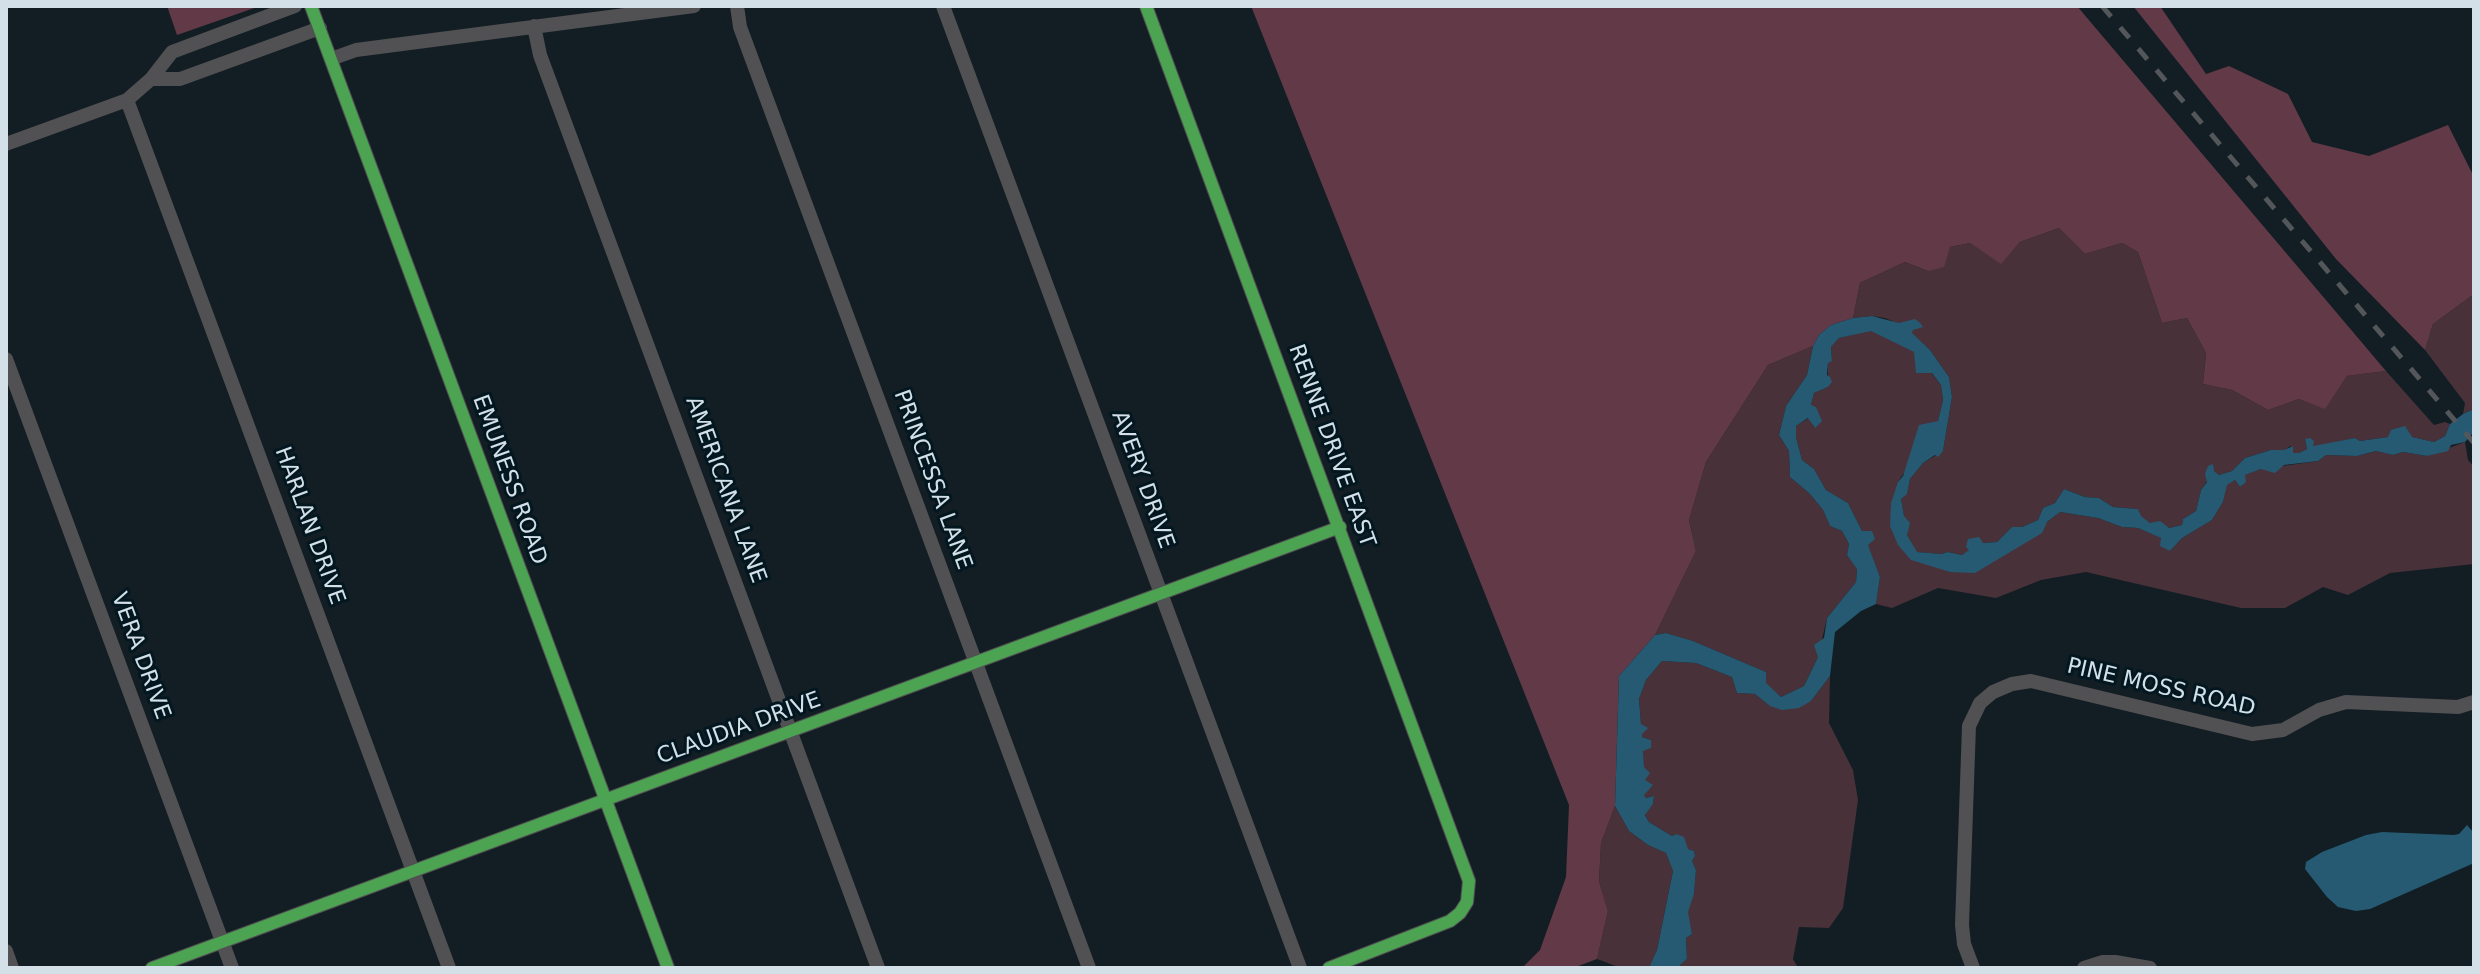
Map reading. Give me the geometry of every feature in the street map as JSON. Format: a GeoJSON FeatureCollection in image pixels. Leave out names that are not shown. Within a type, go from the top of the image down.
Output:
{"type":"FeatureCollection","features":[{"type":"Feature","properties":{"kind":"street"},"geometry":{"type":"LineString","coordinates":[[6,144],[127,100],[151,79],[172,52],[295,6]]}},
{"type":"Feature","properties":{"kind":"street","name":"EMUNESS ROAD"},"geometry":{"type":"LineString","coordinates":[[311,6],[668,968]]}},
{"type":"Feature","properties":{"kind":"street"},"geometry":{"type":"LineString","coordinates":[[331,59],[356,50],[694,6]]}},
{"type":"Feature","properties":{"kind":"street","name":"PRINCESSA LANE"},"geometry":{"type":"LineString","coordinates":[[737,6],[740,27],[1089,968]]}},
{"type":"Feature","properties":{"kind":"street","name":"AVERY DRIVE"},"geometry":{"type":"LineString","coordinates":[[943,6],[1300,968]]}},
{"type":"Feature","properties":{"kind":"street","name":"RENNE DRIVE EAST"},"geometry":{"type":"LineString","coordinates":[[1146,6],[1467,869],[1470,892],[1460,913],[1438,927],[1329,968]]}},
{"type":"Feature","properties":{"kind":"street","name":"AMERICANA LANE"},"geometry":{"type":"LineString","coordinates":[[534,26],[540,55],[878,968]]}},
{"type":"Feature","properties":{"kind":"street"},"geometry":{"type":"LineString","coordinates":[[151,79],[180,79],[320,28]]}},
{"type":"Feature","properties":{"kind":"street","name":"HARLAN DRIVE"},"geometry":{"type":"LineString","coordinates":[[127,100],[449,968]]}},
{"type":"Feature","properties":{"kind":"street","name":"VERA DRIVE"},"geometry":{"type":"LineString","coordinates":[[6,359],[232,968]]}},
{"type":"Feature","properties":{"kind":"street","name":"CLAUDIA DRIVE"},"geometry":{"type":"LineString","coordinates":[[152,968],[1340,527]]}},
{"type":"Feature","properties":{"kind":"street","name":"PINE MOSS ROAD"},"geometry":{"type":"LineString","coordinates":[[1973,968],[1964,944],[1962,925],[1969,726],[1974,698],[2031,681],[2252,734],[2283,730],[2319,710],[2346,702],[2458,707],[2474,702]]}},
{"type":"Feature","properties":{"kind":"street"},"geometry":{"type":"LineString","coordinates":[[6,951],[12,968]]}},
{"type":"Feature","properties":{"kind":"street"},"geometry":{"type":"LineString","coordinates":[[2084,968],[2103,962],[2150,968]]}},
{"type":"Feature","properties":{"kind":"shaded area"},"geometry":{"type":"Polygon","coordinates":[[[167,6],[260,6],[177,35],[167,6]]]}},
{"type":"Feature","properties":{"kind":"shaded area"},"geometry":{"type":"Polygon","coordinates":[[[1251,6],[2077,6],[2386,371],[2347,376],[2325,409],[2299,399],[2268,410],[2232,390],[2203,384],[2206,353],[2187,318],[2162,323],[2138,252],[2122,243],[2085,254],[2059,228],[2020,242],[2001,264],[1970,243],[1950,247],[1944,267],[1928,271],[1905,262],[1860,283],[1853,318],[1831,325],[1819,335],[1813,346],[1768,365],[1706,462],[1689,520],[1696,551],[1655,635],[1619,676],[1615,806],[1601,843],[1599,881],[1608,911],[1597,959],[1573,968],[1522,968],[1540,950],[1566,877],[1569,805],[1251,6]]]}},
{"type":"Feature","properties":{"kind":"shaded area"},"geometry":{"type":"Polygon","coordinates":[[[2133,6],[2160,6],[2206,74],[2229,66],[2288,94],[2312,142],[2369,156],[2448,125],[2474,177],[2474,294],[2433,324],[2425,350],[2336,259],[2133,6]]]}},
{"type":"Feature","properties":{"kind":"shaded area"},"geometry":{"type":"Polygon","coordinates":[[[2059,228],[2085,254],[2122,243],[2138,252],[2162,323],[2187,318],[2206,353],[2203,384],[2232,390],[2268,410],[2299,399],[2325,408],[2347,376],[2386,371],[2434,425],[2450,424],[2445,436],[2434,442],[2412,437],[2360,441],[2355,438],[2313,447],[2305,439],[2307,449],[2299,453],[2293,453],[2290,446],[2285,450],[2271,450],[2245,458],[2232,471],[2219,475],[2214,471],[2201,490],[2196,511],[2183,519],[2182,525],[2169,528],[2150,523],[2140,516],[2138,509],[2113,507],[2099,498],[2085,497],[2064,489],[2055,503],[2043,508],[2038,520],[2022,527],[2012,527],[1997,542],[1983,543],[1962,555],[1916,552],[1907,535],[1901,499],[1907,493],[1910,479],[1923,463],[1943,451],[1952,397],[1949,377],[1930,350],[1911,333],[1913,330],[1885,318],[1853,318],[1860,283],[1905,262],[1928,271],[1950,247],[1970,243],[2001,263],[2020,242],[2059,228]]]}},
{"type":"Feature","properties":{"kind":"shaded area"},"geometry":{"type":"Polygon","coordinates":[[[2474,294],[2474,409],[2463,414],[2465,403],[2425,350],[2433,324],[2474,294]]]}},
{"type":"Feature","properties":{"kind":"shaded area"},"geometry":{"type":"Polygon","coordinates":[[[1871,330],[1915,352],[1941,385],[1943,400],[1938,421],[1898,482],[1898,545],[1950,572],[2047,522],[2060,512],[2138,528],[2162,538],[2170,551],[2182,538],[2212,520],[2223,502],[2226,485],[2235,480],[2240,487],[2245,482],[2244,475],[2261,469],[2318,461],[2326,455],[2357,456],[2377,451],[2427,456],[2465,442],[2468,460],[2474,467],[2474,564],[2390,573],[2348,595],[2323,587],[2285,608],[2241,608],[2086,572],[2041,580],[1996,598],[1938,588],[1892,608],[1876,604],[1880,577],[1862,531],[1848,503],[1826,490],[1814,469],[1802,460],[1796,437],[1796,426],[1809,418],[1814,427],[1811,405],[1814,393],[1828,387],[1831,347],[1839,338],[1871,330]]]}},
{"type":"Feature","properties":{"kind":"shaded area"},"geometry":{"type":"Polygon","coordinates":[[[1813,346],[1807,375],[1786,406],[1779,435],[1789,451],[1790,477],[1810,494],[1823,510],[1830,526],[1842,531],[1849,544],[1847,555],[1857,568],[1856,582],[1827,618],[1818,657],[1804,686],[1781,697],[1765,683],[1766,672],[1693,641],[1666,633],[1655,635],[1696,551],[1689,520],[1706,462],[1768,365],[1813,346]]]}},
{"type":"Feature","properties":{"kind":"shaded area"},"geometry":{"type":"Polygon","coordinates":[[[1662,661],[1696,663],[1732,677],[1737,693],[1755,694],[1770,706],[1811,701],[1830,676],[1829,723],[1853,770],[1858,800],[1843,908],[1829,928],[1799,927],[1793,959],[1798,968],[1680,968],[1687,959],[1686,938],[1692,934],[1687,912],[1694,894],[1694,851],[1688,849],[1676,834],[1672,836],[1649,822],[1645,814],[1653,804],[1654,796],[1646,798],[1644,795],[1643,750],[1651,748],[1651,740],[1642,737],[1639,699],[1646,680],[1662,661]]]}},
{"type":"Feature","properties":{"kind":"shaded area"},"geometry":{"type":"Polygon","coordinates":[[[1615,806],[1629,831],[1666,853],[1673,871],[1657,950],[1650,968],[1621,968],[1597,959],[1608,911],[1599,881],[1601,843],[1615,806]]]}},
{"type":"Feature","properties":{"kind":"water"},"geometry":{"type":"Polygon","coordinates":[[[1872,316],[1899,323],[1915,319],[1923,327],[1912,333],[1930,350],[1949,377],[1952,397],[1943,451],[1938,457],[1935,455],[1923,463],[1910,479],[1907,494],[1901,499],[1904,516],[1910,523],[1907,535],[1917,552],[1962,555],[1969,550],[1966,547],[1968,539],[1979,537],[1983,543],[1997,542],[2012,527],[2022,527],[2038,520],[2043,508],[2055,503],[2064,489],[2085,497],[2099,498],[2113,507],[2138,509],[2150,523],[2160,521],[2169,528],[2182,525],[2183,519],[2196,511],[2201,490],[2207,482],[2205,474],[2208,466],[2213,464],[2214,471],[2219,475],[2232,471],[2245,458],[2271,450],[2293,446],[2293,453],[2299,453],[2307,449],[2305,439],[2314,441],[2313,446],[2355,438],[2360,441],[2388,437],[2391,430],[2405,426],[2412,437],[2434,442],[2445,436],[2450,424],[2474,409],[2474,432],[2465,442],[2451,445],[2448,451],[2427,456],[2376,451],[2357,456],[2326,455],[2318,461],[2284,465],[2275,473],[2261,469],[2245,475],[2246,482],[2240,487],[2235,480],[2227,485],[2223,502],[2212,520],[2182,538],[2170,551],[2160,546],[2161,538],[2138,528],[2060,512],[2047,522],[2042,533],[1975,573],[1950,572],[1911,560],[1898,545],[1890,526],[1891,503],[1919,425],[1938,421],[1943,400],[1941,385],[1932,373],[1916,373],[1914,352],[1871,331],[1839,338],[1831,347],[1832,361],[1828,363],[1827,375],[1832,382],[1814,393],[1811,405],[1816,407],[1822,421],[1815,428],[1808,418],[1796,426],[1796,437],[1802,460],[1814,469],[1826,490],[1848,503],[1862,531],[1872,531],[1875,539],[1868,545],[1880,577],[1876,604],[1861,611],[1835,632],[1830,676],[1811,701],[1799,708],[1782,710],[1770,706],[1755,694],[1737,693],[1732,677],[1696,663],[1662,661],[1646,680],[1639,699],[1641,724],[1648,728],[1642,737],[1651,740],[1651,748],[1643,751],[1644,767],[1650,773],[1645,780],[1653,785],[1644,795],[1646,798],[1654,796],[1653,804],[1645,815],[1649,822],[1672,836],[1684,837],[1688,849],[1694,851],[1692,861],[1696,870],[1694,894],[1688,912],[1692,934],[1686,938],[1687,959],[1680,968],[1649,968],[1657,950],[1673,871],[1666,853],[1629,831],[1615,806],[1619,676],[1655,635],[1666,633],[1766,672],[1766,683],[1781,697],[1804,686],[1818,657],[1814,645],[1824,638],[1827,618],[1856,582],[1857,569],[1847,555],[1849,544],[1842,531],[1830,526],[1823,510],[1810,494],[1790,477],[1789,451],[1779,435],[1786,406],[1807,375],[1813,346],[1819,335],[1831,325],[1872,316]]]}},
{"type":"Feature","properties":{"kind":"water"},"geometry":{"type":"Polygon","coordinates":[[[2467,825],[2474,833],[2474,863],[2370,909],[2356,911],[2338,907],[2305,869],[2306,862],[2322,852],[2366,835],[2382,832],[2454,835],[2467,825]]]}},
{"type":"Feature","properties":{"kind":"railway"},"geometry":{"type":"LineString","coordinates":[[2102,6],[2474,443]]}},
{"type":"Feature","properties":{"kind":"cycle path"},"geometry":{"type":"LineString","coordinates":[[311,6],[668,968]]}},
{"type":"Feature","properties":{"kind":"cycle path"},"geometry":{"type":"LineString","coordinates":[[1146,6],[1469,881],[1467,902],[1450,921],[1329,968]]}},
{"type":"Feature","properties":{"kind":"cycle path"},"geometry":{"type":"LineString","coordinates":[[152,968],[1340,527]]}}]}
